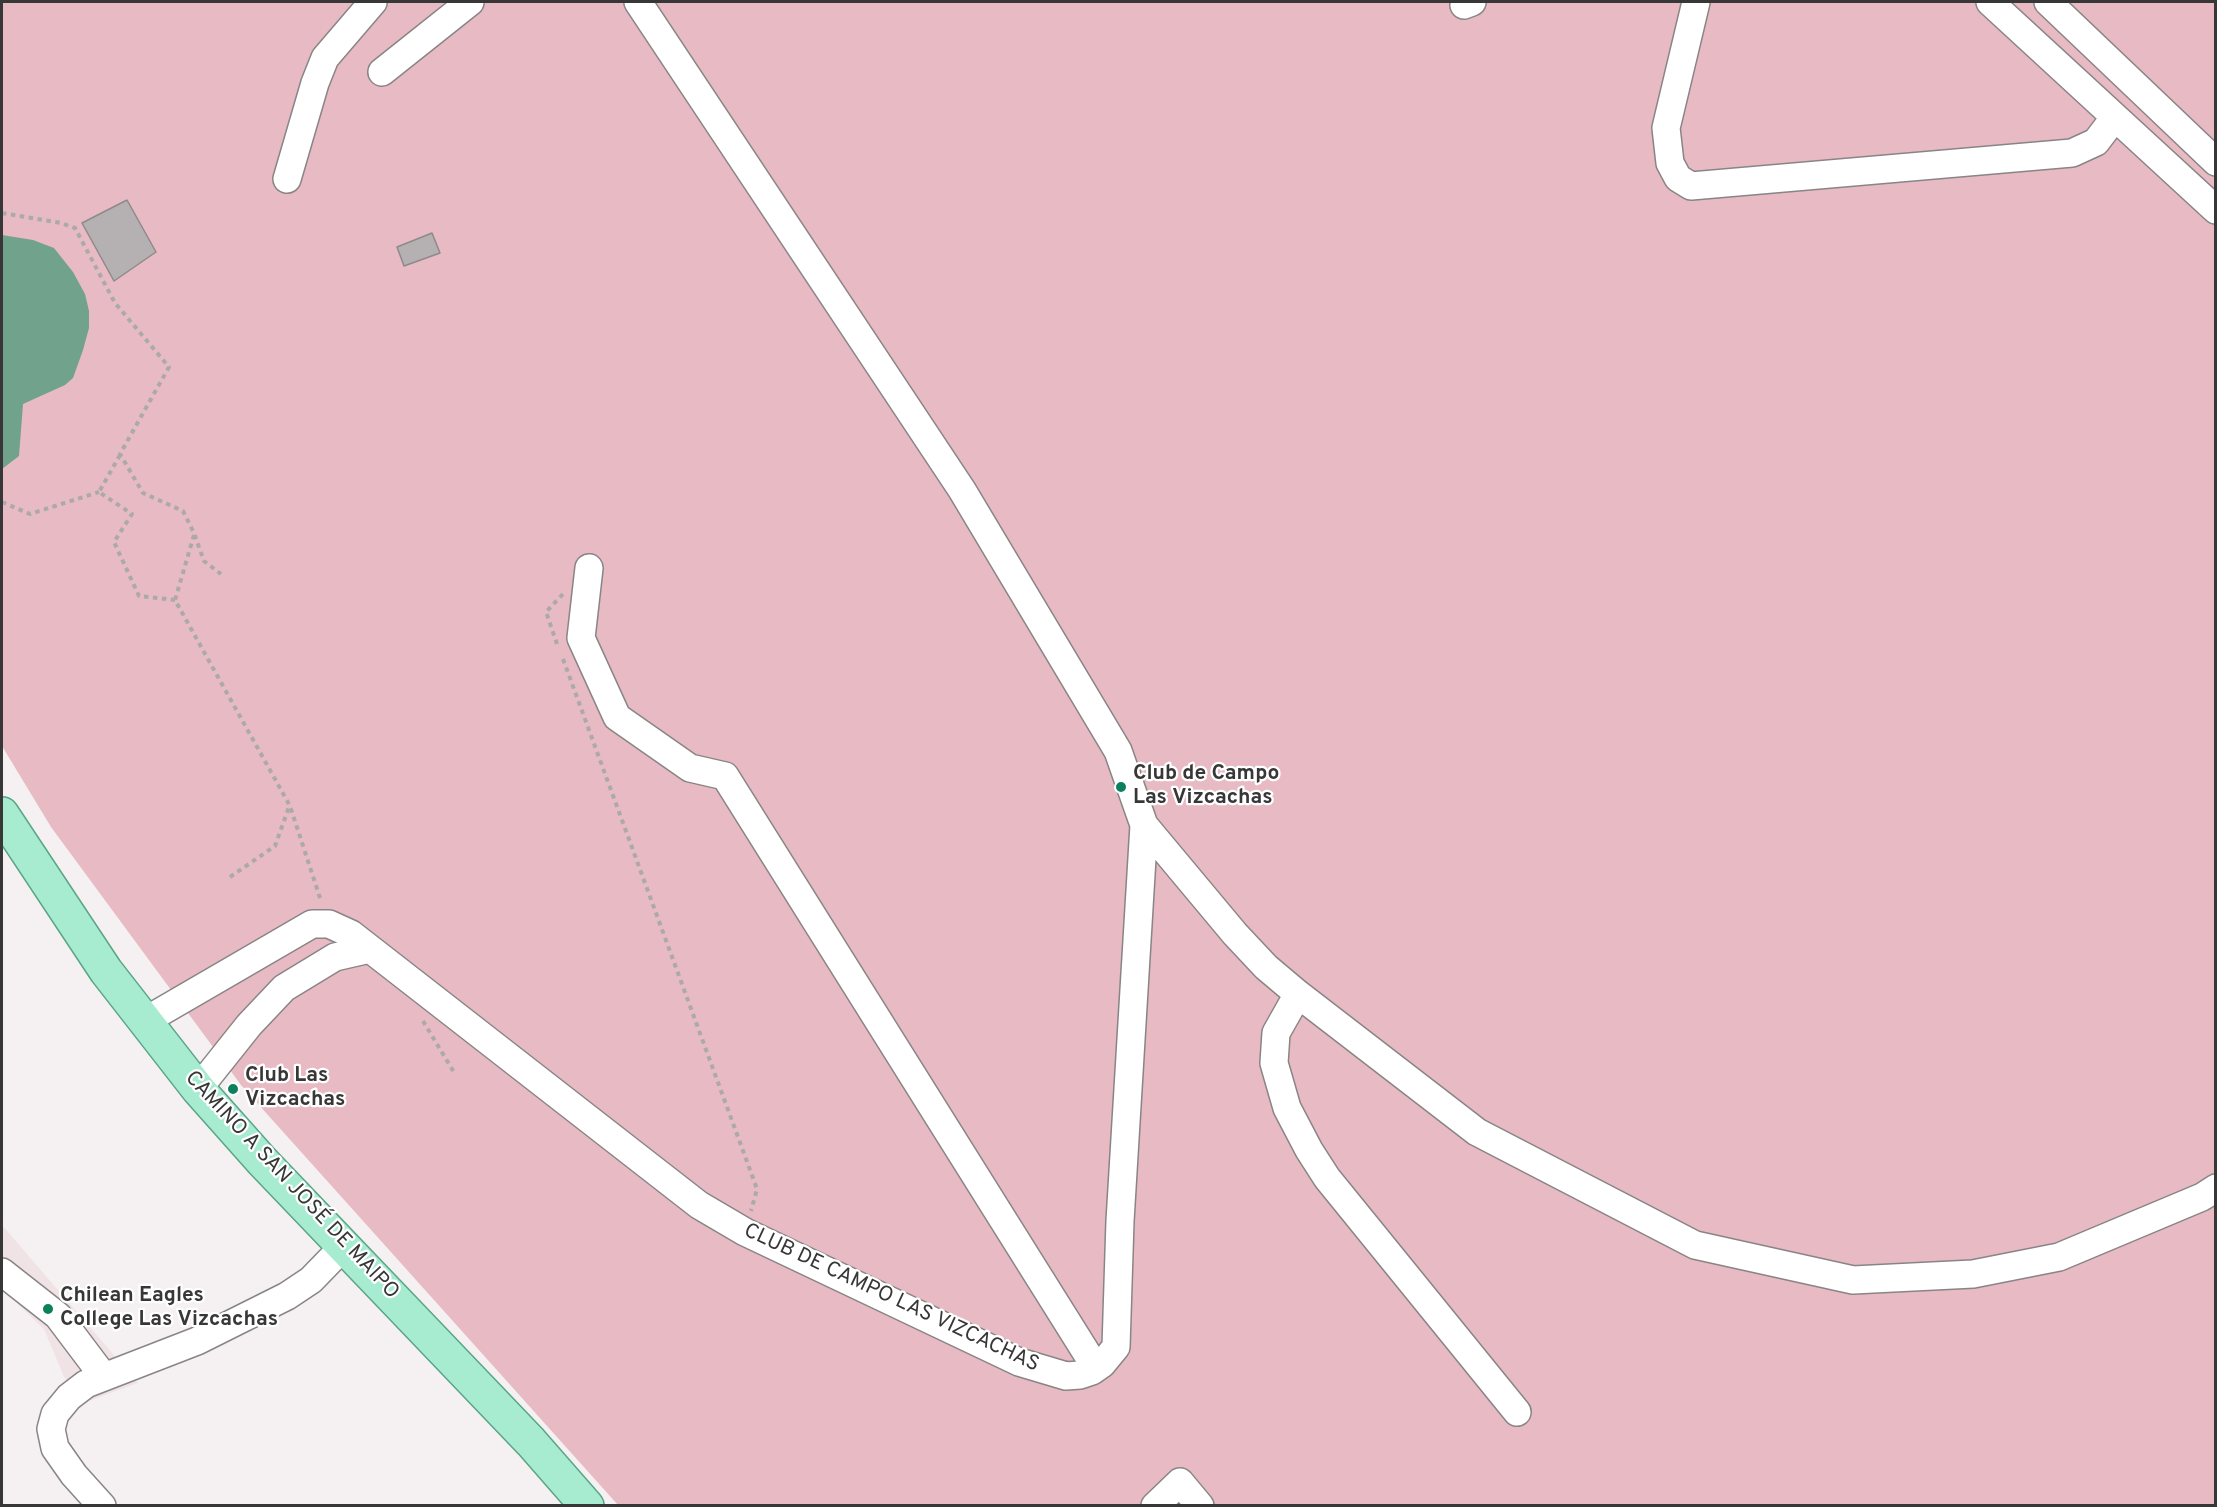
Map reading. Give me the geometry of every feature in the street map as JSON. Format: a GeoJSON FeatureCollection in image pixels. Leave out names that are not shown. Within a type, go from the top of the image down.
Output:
{"type":"FeatureCollection","features":[{"type":"Feature","properties":{"kind":"main road","name":"CAMINO A SAN JOSÉ DE MAIPO"},"geometry":{"type":"LineString","coordinates":[[2,814],[99,961],[198,1089],[262,1161],[531,1442],[587,1506]]}},
{"type":"Feature","properties":{"kind":"lane"},"geometry":{"type":"LineString","coordinates":[[287,179],[315,83],[325,58],[373,2]]}},
{"type":"Feature","properties":{"kind":"lane"},"geometry":{"type":"LineString","coordinates":[[382,72],[470,2]]}},
{"type":"Feature","properties":{"kind":"lane"},"geometry":{"type":"LineString","coordinates":[[638,2],[962,490],[1118,751],[1144,825],[1234,934],[1266,967],[1477,1132],[1695,1245],[1853,1280],[1973,1274],[2059,1257],[2202,1197],[2216,1188]]}},
{"type":"Feature","properties":{"kind":"lane"},"geometry":{"type":"LineString","coordinates":[[1696,2],[1666,128],[1670,163],[1678,178],[1691,186],[2072,153],[2096,142],[2115,117]]}},
{"type":"Feature","properties":{"kind":"lane"},"geometry":{"type":"LineString","coordinates":[[1990,2],[2216,210]]}},
{"type":"Feature","properties":{"kind":"lane"},"geometry":{"type":"LineString","coordinates":[[2048,2],[2216,162]]}},
{"type":"Feature","properties":{"kind":"lane"},"geometry":{"type":"LineString","coordinates":[[589,568],[581,638],[617,717],[690,768],[725,776],[1096,1368],[1116,1347],[1120,1221],[1144,825]]}},
{"type":"Feature","properties":{"kind":"lane"},"geometry":{"type":"LineString","coordinates":[[145,1021],[312,924],[329,924]]}},
{"type":"Feature","properties":{"kind":"lane","name":"CLUB DE CAMPO LAS VIZCACHAS"},"geometry":{"type":"LineString","coordinates":[[329,924],[351,934],[699,1205],[745,1232],[1019,1362],[1066,1376],[1080,1375],[1096,1368]]}},
{"type":"Feature","properties":{"kind":"lane"},"geometry":{"type":"LineString","coordinates":[[272,947],[296,980]]}},
{"type":"Feature","properties":{"kind":"lane"},"geometry":{"type":"LineString","coordinates":[[198,1089],[249,1025],[284,988],[335,957],[370,949]]}},
{"type":"Feature","properties":{"kind":"lane"},"geometry":{"type":"LineString","coordinates":[[1298,994],[1276,1033],[1274,1063],[1287,1108],[1303,1140],[1327,1178],[1517,1412]]}},
{"type":"Feature","properties":{"kind":"lane"},"geometry":{"type":"LineString","coordinates":[[102,1506],[55,1448],[51,1429],[55,1414],[69,1397],[86,1384],[197,1341],[287,1296],[311,1280],[344,1246]]}},
{"type":"Feature","properties":{"kind":"lane"},"geometry":{"type":"LineString","coordinates":[[2,1272],[58,1316],[104,1377]]}},
{"type":"Feature","properties":{"kind":"lane"},"geometry":{"type":"LineString","coordinates":[[1155,1506],[1180,1482],[1200,1506]]}},
{"type":"Feature","properties":{"kind":"path"},"geometry":{"type":"LineString","coordinates":[[2,213],[61,223],[75,228],[115,303],[169,367],[99,492],[30,514],[2,502]]}},
{"type":"Feature","properties":{"kind":"path"},"geometry":{"type":"LineString","coordinates":[[120,454],[143,493],[183,511],[204,561],[221,574]]}},
{"type":"Feature","properties":{"kind":"path"},"geometry":{"type":"LineString","coordinates":[[99,492],[132,514],[114,542],[139,596],[174,600]]}},
{"type":"Feature","properties":{"kind":"path"},"geometry":{"type":"LineString","coordinates":[[194,533],[174,600],[290,806],[329,924]]}},
{"type":"Feature","properties":{"kind":"path"},"geometry":{"type":"LineString","coordinates":[[558,646],[546,612],[589,568]]}},
{"type":"Feature","properties":{"kind":"path"},"geometry":{"type":"LineString","coordinates":[[562,657],[757,1190],[745,1232]]}},
{"type":"Feature","properties":{"kind":"path"},"geometry":{"type":"LineString","coordinates":[[230,877],[275,846],[290,806]]}},
{"type":"Feature","properties":{"kind":"shaded area","name":"Club de Campo Las Vizcachas"},"geometry":{"type":"Polygon","coordinates":[[[2,2],[2215,2],[2215,1505],[618,1505],[241,1085],[51,827],[2,746],[2,2]]]}},
{"type":"Feature","properties":{"kind":"shaded area"},"geometry":{"type":"Polygon","coordinates":[[[2,235],[33,240],[54,248],[73,272],[85,294],[89,311],[89,328],[73,378],[65,385],[23,404],[19,456],[2,469],[2,235]]]}},
{"type":"Feature","properties":{"kind":"shaded area","name":"Chilean Eagles College Las Vizcachas"},"geometry":{"type":"Polygon","coordinates":[[[2,1225],[138,1383],[86,1402],[64,1377],[44,1329],[2,1289],[2,1225]]]}},
{"type":"Feature","properties":{"kind":"building"},"geometry":{"type":"Polygon","coordinates":[[[127,200],[156,252],[114,281],[82,223],[127,200]]]}},
{"type":"Feature","properties":{"kind":"building"},"geometry":{"type":"Polygon","coordinates":[[[432,233],[440,253],[404,266],[397,247],[432,233]]]}},
{"type":"Feature","properties":{"kind":"place","name":"Club de Campo Las Vizcachas"},"geometry":{"type":"Point","coordinates":[1121,787]}},
{"type":"Feature","properties":{"kind":"place","name":"Club Las Vizcachas"},"geometry":{"type":"Point","coordinates":[233,1089]}},
{"type":"Feature","properties":{"kind":"place","name":"Chilean Eagles College Las Vizcachas"},"geometry":{"type":"Point","coordinates":[48,1309]}}]}
